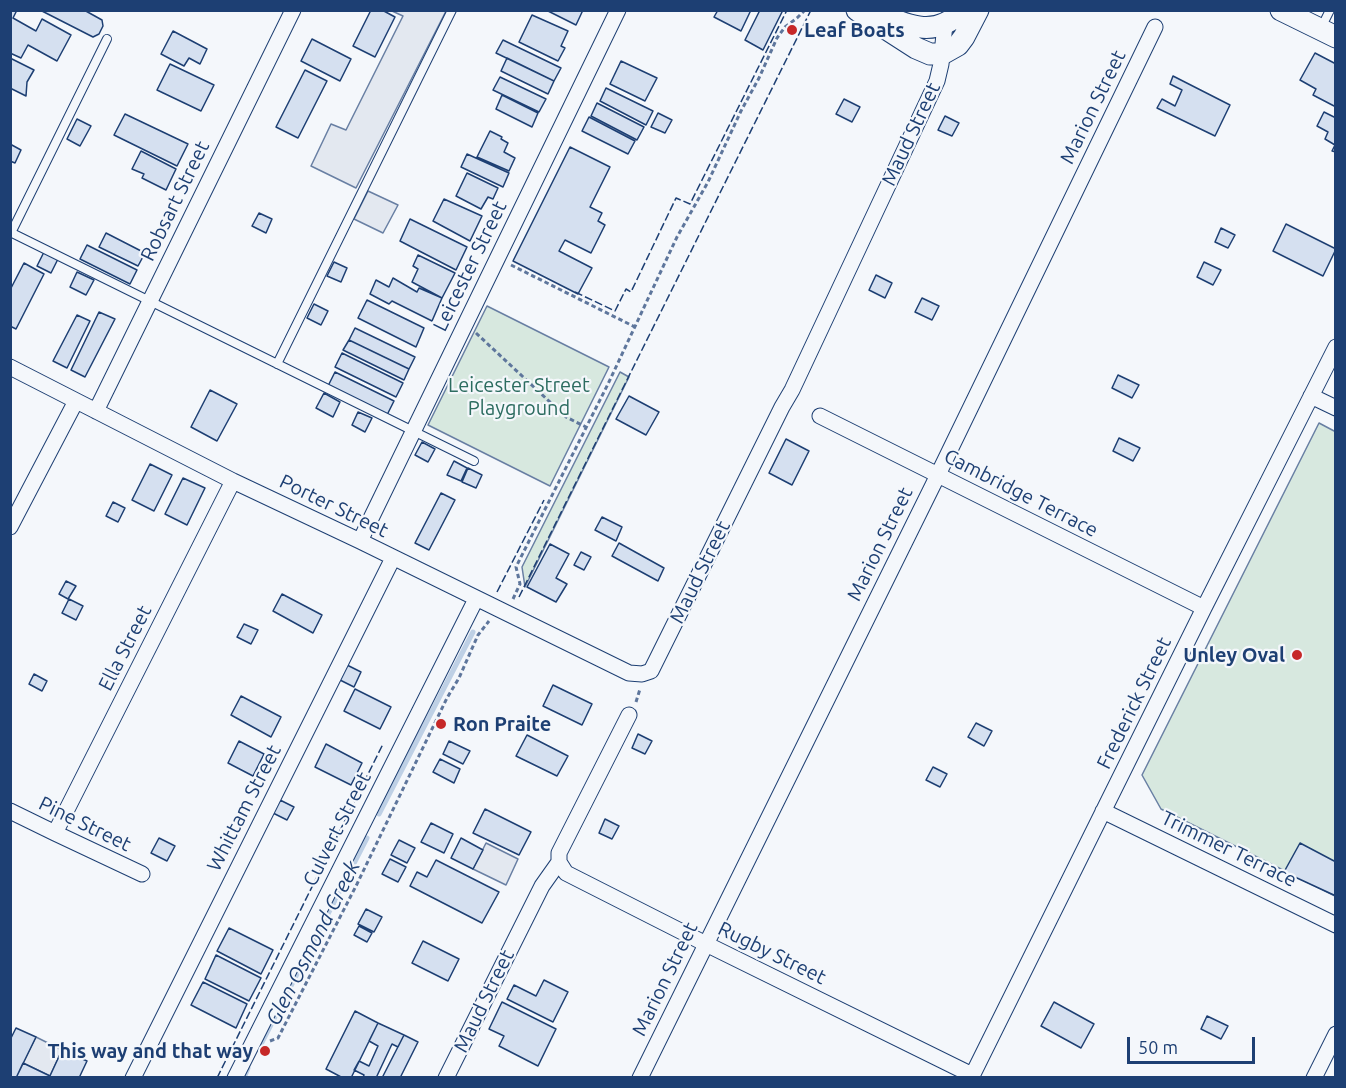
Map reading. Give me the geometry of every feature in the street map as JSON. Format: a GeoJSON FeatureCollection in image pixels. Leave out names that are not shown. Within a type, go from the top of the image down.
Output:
{"type":"FeatureCollection","features":[{"type":"Feature","properties":{"kind":"street","name":"Robsart Street"},"geometry":{"type":"LineString","coordinates":[[96,411],[293,10]]}},
{"type":"Feature","properties":{"kind":"street","name":"Leicester Street"},"geometry":{"type":"LineString","coordinates":[[360,541],[618,10]]}},
{"type":"Feature","properties":{"kind":"street"},"geometry":{"type":"LineString","coordinates":[[857,10],[916,48],[930,54],[942,54],[958,45],[978,10]]}},
{"type":"Feature","properties":{"kind":"street"},"geometry":{"type":"LineString","coordinates":[[872,10],[910,26],[929,28],[945,24],[962,10]]}},
{"type":"Feature","properties":{"kind":"street"},"geometry":{"type":"LineString","coordinates":[[1281,10],[1328,34]]}},
{"type":"Feature","properties":{"kind":"street","name":"Maud Street"},"geometry":{"type":"LineString","coordinates":[[642,674],[651,672],[792,390],[937,81],[945,24]]}},
{"type":"Feature","properties":{"kind":"street","name":"Marion Street"},"geometry":{"type":"LineString","coordinates":[[640,1077],[938,475],[1155,27]]}},
{"type":"Feature","properties":{"kind":"street","name":"Frederick Street"},"geometry":{"type":"LineString","coordinates":[[972,1076],[1335,347]]}},
{"type":"Feature","properties":{"kind":"street","name":"Porter Street"},"geometry":{"type":"LineString","coordinates":[[10,367],[233,481],[629,673],[642,674]]}},
{"type":"Feature","properties":{"kind":"street"},"geometry":{"type":"LineString","coordinates":[[1311,396],[1335,408]]}},
{"type":"Feature","properties":{"kind":"street"},"geometry":{"type":"LineString","coordinates":[[10,527],[76,401]]}},
{"type":"Feature","properties":{"kind":"street","name":"Cambridge Terrace"},"geometry":{"type":"LineString","coordinates":[[820,416],[1204,608]]}},
{"type":"Feature","properties":{"kind":"street","name":"Ella Street"},"geometry":{"type":"LineString","coordinates":[[55,833],[233,481]]}},
{"type":"Feature","properties":{"kind":"street","name":"Whittam Street"},"geometry":{"type":"LineString","coordinates":[[133,1077],[393,558]]}},
{"type":"Feature","properties":{"kind":"street","name":"Culvert Street"},"geometry":{"type":"LineString","coordinates":[[235,1077],[476,599]]}},
{"type":"Feature","properties":{"kind":"street","name":"Maud Street"},"geometry":{"type":"LineString","coordinates":[[446,1077],[542,886],[559,862],[559,853],[629,715]]}},
{"type":"Feature","properties":{"kind":"street","name":"Pine Street"},"geometry":{"type":"LineString","coordinates":[[10,810],[142,874]]}},
{"type":"Feature","properties":{"kind":"street","name":"Trimmer Terrace"},"geometry":{"type":"LineString","coordinates":[[1103,811],[1335,925]]}},
{"type":"Feature","properties":{"kind":"street","name":"Rugby Street"},"geometry":{"type":"LineString","coordinates":[[559,862],[566,873],[972,1076]]}},
{"type":"Feature","properties":{"kind":"street"},"geometry":{"type":"LineString","coordinates":[[1314,1077],[1335,1034]]}},
{"type":"Feature","properties":{"kind":"lane"},"geometry":{"type":"LineString","coordinates":[[277,364],[452,10]]}},
{"type":"Feature","properties":{"kind":"lane"},"geometry":{"type":"LineString","coordinates":[[1328,34],[1330,10]]}},
{"type":"Feature","properties":{"kind":"lane"},"geometry":{"type":"LineString","coordinates":[[107,39],[11,233],[474,461]]}},
{"type":"Feature","properties":{"kind":"path"},"geometry":{"type":"LineString","coordinates":[[512,601],[520,584],[516,567],[608,384],[677,237],[708,182],[777,38],[785,27],[805,10]]}},
{"type":"Feature","properties":{"kind":"path"},"geometry":{"type":"LineString","coordinates":[[498,258],[635,327]]}},
{"type":"Feature","properties":{"kind":"path"},"geometry":{"type":"LineString","coordinates":[[464,327],[477,334],[566,417],[586,427]]}},
{"type":"Feature","properties":{"kind":"path"},"geometry":{"type":"LineString","coordinates":[[266,1041],[278,1038],[357,884],[478,635],[491,617]]}},
{"type":"Feature","properties":{"kind":"path"},"geometry":{"type":"LineString","coordinates":[[629,715],[640,693],[642,674]]}},
{"type":"Feature","properties":{"kind":"green space","name":"Leicester Street Playground"},"geometry":{"type":"Polygon","coordinates":[[[487,306],[609,367],[550,486],[428,425],[487,306]]]}},
{"type":"Feature","properties":{"kind":"green space"},"geometry":{"type":"Polygon","coordinates":[[[620,372],[629,377],[525,587],[522,567],[620,372]]]}},
{"type":"Feature","properties":{"kind":"green space"},"geometry":{"type":"Polygon","coordinates":[[[1319,423],[1336,432],[1335,896],[1161,809],[1142,775],[1319,423]]]}},
{"type":"Feature","properties":{"kind":"shaded area"},"geometry":{"type":"Polygon","coordinates":[[[392,11],[446,11],[356,188],[311,166],[331,124],[346,130],[403,16],[392,11]]]}},
{"type":"Feature","properties":{"kind":"shaded area"},"geometry":{"type":"Polygon","coordinates":[[[368,191],[398,205],[383,233],[354,219],[368,191]]]}},
{"type":"Feature","properties":{"kind":"shaded area"},"geometry":{"type":"Polygon","coordinates":[[[486,843],[518,859],[506,885],[473,869],[486,843]]]}},
{"type":"Feature","properties":{"kind":"shaded area"},"geometry":{"type":"Polygon","coordinates":[[[36,1037],[62,1050],[50,1076],[23,1063],[36,1037]]]}},
{"type":"Feature","properties":{"kind":"building"},"geometry":{"type":"Polygon","coordinates":[[[10,10],[17,10],[13,18],[36,31],[42,19],[71,35],[57,61],[28,45],[21,58],[10,53],[10,10]]]}},
{"type":"Feature","properties":{"kind":"building"},"geometry":{"type":"Polygon","coordinates":[[[40,10],[84,10],[102,20],[103,26],[99,34],[93,37],[40,10]]]}},
{"type":"Feature","properties":{"kind":"building"},"geometry":{"type":"Polygon","coordinates":[[[371,10],[382,10],[395,17],[375,57],[353,46],[371,10]]]}},
{"type":"Feature","properties":{"kind":"building"},"geometry":{"type":"Polygon","coordinates":[[[546,10],[583,10],[576,25],[546,10]]]}},
{"type":"Feature","properties":{"kind":"building"},"geometry":{"type":"Polygon","coordinates":[[[718,10],[751,10],[741,31],[714,17],[718,10]]]}},
{"type":"Feature","properties":{"kind":"building"},"geometry":{"type":"Polygon","coordinates":[[[760,10],[783,10],[763,50],[745,40],[760,10]]]}},
{"type":"Feature","properties":{"kind":"building"},"geometry":{"type":"Polygon","coordinates":[[[532,15],[568,31],[561,46],[565,48],[558,61],[519,42],[532,15]]]}},
{"type":"Feature","properties":{"kind":"building"},"geometry":{"type":"Polygon","coordinates":[[[173,31],[207,49],[200,64],[189,58],[184,66],[161,54],[173,31]]]}},
{"type":"Feature","properties":{"kind":"building"},"geometry":{"type":"Polygon","coordinates":[[[312,39],[351,59],[340,81],[301,61],[312,39]]]}},
{"type":"Feature","properties":{"kind":"building"},"geometry":{"type":"Polygon","coordinates":[[[503,40],[561,68],[554,81],[496,53],[503,40]]]}},
{"type":"Feature","properties":{"kind":"building"},"geometry":{"type":"Polygon","coordinates":[[[1315,53],[1336,64],[1336,107],[1313,95],[1316,89],[1300,80],[1315,53]]]}},
{"type":"Feature","properties":{"kind":"building"},"geometry":{"type":"Polygon","coordinates":[[[10,58],[34,70],[27,82],[26,96],[10,88],[10,58]]]}},
{"type":"Feature","properties":{"kind":"building"},"geometry":{"type":"Polygon","coordinates":[[[507,58],[554,81],[548,94],[501,71],[507,58]]]}},
{"type":"Feature","properties":{"kind":"building"},"geometry":{"type":"Polygon","coordinates":[[[621,61],[657,78],[645,101],[610,84],[621,61]]]}},
{"type":"Feature","properties":{"kind":"building"},"geometry":{"type":"Polygon","coordinates":[[[170,64],[214,85],[201,111],[157,90],[170,64]]]}},
{"type":"Feature","properties":{"kind":"building"},"geometry":{"type":"Polygon","coordinates":[[[305,70],[327,81],[298,138],[276,127],[305,70]]]}},
{"type":"Feature","properties":{"kind":"building"},"geometry":{"type":"Polygon","coordinates":[[[1173,76],[1230,105],[1215,136],[1157,108],[1162,99],[1175,106],[1182,90],[1170,84],[1173,76]]]}},
{"type":"Feature","properties":{"kind":"building"},"geometry":{"type":"Polygon","coordinates":[[[500,77],[546,99],[539,112],[493,90],[500,77]]]}},
{"type":"Feature","properties":{"kind":"building"},"geometry":{"type":"Polygon","coordinates":[[[606,88],[653,111],[646,125],[600,101],[606,88]]]}},
{"type":"Feature","properties":{"kind":"building"},"geometry":{"type":"Polygon","coordinates":[[[502,95],[538,113],[532,127],[496,109],[502,95]]]}},
{"type":"Feature","properties":{"kind":"building"},"geometry":{"type":"Polygon","coordinates":[[[844,99],[860,107],[852,122],[836,114],[844,99]]]}},
{"type":"Feature","properties":{"kind":"building"},"geometry":{"type":"Polygon","coordinates":[[[597,103],[644,127],[637,140],[591,116],[597,103]]]}},
{"type":"Feature","properties":{"kind":"building"},"geometry":{"type":"Polygon","coordinates":[[[1324,112],[1336,118],[1336,152],[1332,151],[1335,145],[1325,139],[1328,132],[1317,126],[1324,112]]]}},
{"type":"Feature","properties":{"kind":"building"},"geometry":{"type":"Polygon","coordinates":[[[658,113],[672,120],[665,133],[651,127],[658,113]]]}},
{"type":"Feature","properties":{"kind":"building"},"geometry":{"type":"Polygon","coordinates":[[[125,114],[188,144],[177,166],[114,135],[125,114]]]}},
{"type":"Feature","properties":{"kind":"building"},"geometry":{"type":"Polygon","coordinates":[[[945,116],[959,123],[952,136],[938,130],[945,116]]]}},
{"type":"Feature","properties":{"kind":"building"},"geometry":{"type":"Polygon","coordinates":[[[589,117],[635,141],[628,154],[582,131],[589,117]]]}},
{"type":"Feature","properties":{"kind":"building"},"geometry":{"type":"Polygon","coordinates":[[[77,119],[91,126],[80,146],[67,139],[77,119]]]}},
{"type":"Feature","properties":{"kind":"building"},"geometry":{"type":"Polygon","coordinates":[[[490,131],[508,143],[504,152],[515,158],[509,171],[477,157],[490,131]]]}},
{"type":"Feature","properties":{"kind":"building"},"geometry":{"type":"Polygon","coordinates":[[[10,144],[21,150],[15,163],[10,161],[10,144]]]}},
{"type":"Feature","properties":{"kind":"building"},"geometry":{"type":"Polygon","coordinates":[[[570,147],[610,167],[590,207],[602,213],[598,221],[605,225],[591,253],[565,240],[559,251],[592,268],[578,294],[513,261],[570,147]]]}},
{"type":"Feature","properties":{"kind":"building"},"geometry":{"type":"Polygon","coordinates":[[[141,151],[176,169],[166,190],[142,178],[144,174],[132,169],[141,151]]]}},
{"type":"Feature","properties":{"kind":"building"},"geometry":{"type":"Polygon","coordinates":[[[467,154],[509,173],[503,187],[461,167],[467,154]]]}},
{"type":"Feature","properties":{"kind":"building"},"geometry":{"type":"Polygon","coordinates":[[[467,173],[498,188],[493,199],[488,197],[481,209],[456,196],[467,173]]]}},
{"type":"Feature","properties":{"kind":"building"},"geometry":{"type":"Polygon","coordinates":[[[444,199],[482,216],[470,241],[433,221],[444,199]]]}},
{"type":"Feature","properties":{"kind":"building"},"geometry":{"type":"Polygon","coordinates":[[[259,213],[272,219],[266,233],[252,226],[259,213]]]}},
{"type":"Feature","properties":{"kind":"building"},"geometry":{"type":"Polygon","coordinates":[[[410,219],[467,247],[456,270],[400,241],[410,219]]]}},
{"type":"Feature","properties":{"kind":"building"},"geometry":{"type":"Polygon","coordinates":[[[1286,224],[1336,249],[1323,276],[1273,251],[1286,224]]]}},
{"type":"Feature","properties":{"kind":"building"},"geometry":{"type":"Polygon","coordinates":[[[1221,228],[1235,235],[1228,248],[1215,242],[1221,228]]]}},
{"type":"Feature","properties":{"kind":"building"},"geometry":{"type":"Polygon","coordinates":[[[106,233],[145,253],[138,266],[99,247],[106,233]]]}},
{"type":"Feature","properties":{"kind":"building"},"geometry":{"type":"Polygon","coordinates":[[[87,245],[137,270],[130,284],[80,259],[87,245]]]}},
{"type":"Feature","properties":{"kind":"building"},"geometry":{"type":"Polygon","coordinates":[[[44,252],[58,259],[51,273],[37,266],[44,252]]]}},
{"type":"Feature","properties":{"kind":"building"},"geometry":{"type":"Polygon","coordinates":[[[418,255],[455,273],[442,298],[412,282],[418,269],[413,266],[418,255]]]}},
{"type":"Feature","properties":{"kind":"building"},"geometry":{"type":"Polygon","coordinates":[[[334,262],[347,268],[341,282],[327,276],[334,262]]]}},
{"type":"Feature","properties":{"kind":"building"},"geometry":{"type":"Polygon","coordinates":[[[1204,262],[1221,270],[1213,285],[1197,277],[1204,262]]]}},
{"type":"Feature","properties":{"kind":"building"},"geometry":{"type":"Polygon","coordinates":[[[24,263],[44,274],[16,329],[10,326],[10,290],[24,263]]]}},
{"type":"Feature","properties":{"kind":"building"},"geometry":{"type":"Polygon","coordinates":[[[77,272],[94,280],[86,295],[70,287],[77,272]]]}},
{"type":"Feature","properties":{"kind":"building"},"geometry":{"type":"Polygon","coordinates":[[[876,275],[892,283],[885,298],[869,290],[876,275]]]}},
{"type":"Feature","properties":{"kind":"building"},"geometry":{"type":"Polygon","coordinates":[[[393,278],[417,292],[419,288],[442,298],[432,321],[392,301],[389,304],[370,294],[376,280],[389,287],[393,278]]]}},
{"type":"Feature","properties":{"kind":"building"},"geometry":{"type":"Polygon","coordinates":[[[922,298],[939,306],[932,320],[915,312],[922,298]]]}},
{"type":"Feature","properties":{"kind":"building"},"geometry":{"type":"Polygon","coordinates":[[[367,300],[424,328],[416,347],[358,318],[367,300]]]}},
{"type":"Feature","properties":{"kind":"building"},"geometry":{"type":"Polygon","coordinates":[[[314,304],[328,311],[321,325],[307,318],[314,304]]]}},
{"type":"Feature","properties":{"kind":"building"},"geometry":{"type":"Polygon","coordinates":[[[99,312],[115,319],[85,377],[71,370],[99,312]]]}},
{"type":"Feature","properties":{"kind":"building"},"geometry":{"type":"Polygon","coordinates":[[[77,315],[90,321],[67,368],[53,361],[77,315]]]}},
{"type":"Feature","properties":{"kind":"building"},"geometry":{"type":"Polygon","coordinates":[[[355,328],[415,357],[409,369],[349,340],[355,328]]]}},
{"type":"Feature","properties":{"kind":"building"},"geometry":{"type":"Polygon","coordinates":[[[349,340],[409,369],[404,380],[343,350],[349,340]]]}},
{"type":"Feature","properties":{"kind":"building"},"geometry":{"type":"Polygon","coordinates":[[[342,353],[403,383],[396,397],[335,367],[342,353]]]}},
{"type":"Feature","properties":{"kind":"building"},"geometry":{"type":"Polygon","coordinates":[[[335,372],[394,401],[387,415],[328,386],[335,372]]]}},
{"type":"Feature","properties":{"kind":"building"},"geometry":{"type":"Polygon","coordinates":[[[1118,375],[1139,385],[1132,398],[1112,388],[1118,375]]]}},
{"type":"Feature","properties":{"kind":"building"},"geometry":{"type":"Polygon","coordinates":[[[210,390],[237,404],[217,441],[191,427],[210,390]]]}},
{"type":"Feature","properties":{"kind":"building"},"geometry":{"type":"Polygon","coordinates":[[[324,393],[340,402],[333,417],[316,408],[324,393]]]}},
{"type":"Feature","properties":{"kind":"building"},"geometry":{"type":"Polygon","coordinates":[[[629,396],[659,412],[646,435],[616,419],[629,396]]]}},
{"type":"Feature","properties":{"kind":"building"},"geometry":{"type":"Polygon","coordinates":[[[358,412],[372,418],[365,432],[352,425],[358,412]]]}},
{"type":"Feature","properties":{"kind":"building"},"geometry":{"type":"Polygon","coordinates":[[[1119,438],[1140,448],[1133,461],[1113,451],[1119,438]]]}},
{"type":"Feature","properties":{"kind":"building"},"geometry":{"type":"Polygon","coordinates":[[[786,439],[809,451],[792,485],[769,473],[786,439]]]}},
{"type":"Feature","properties":{"kind":"building"},"geometry":{"type":"Polygon","coordinates":[[[422,442],[435,449],[428,462],[415,455],[422,442]]]}},
{"type":"Feature","properties":{"kind":"building"},"geometry":{"type":"Polygon","coordinates":[[[454,461],[467,468],[461,481],[447,475],[454,461]]]}},
{"type":"Feature","properties":{"kind":"building"},"geometry":{"type":"Polygon","coordinates":[[[150,464],[172,475],[154,511],[132,500],[150,464]]]}},
{"type":"Feature","properties":{"kind":"building"},"geometry":{"type":"Polygon","coordinates":[[[468,468],[482,475],[476,488],[462,482],[468,468]]]}},
{"type":"Feature","properties":{"kind":"building"},"geometry":{"type":"Polygon","coordinates":[[[183,478],[205,488],[187,525],[165,514],[183,478]]]}},
{"type":"Feature","properties":{"kind":"building"},"geometry":{"type":"Polygon","coordinates":[[[441,493],[455,500],[429,550],[415,543],[441,493]]]}},
{"type":"Feature","properties":{"kind":"building"},"geometry":{"type":"Polygon","coordinates":[[[113,502],[125,508],[118,522],[106,516],[113,502]]]}},
{"type":"Feature","properties":{"kind":"building"},"geometry":{"type":"Polygon","coordinates":[[[602,517],[622,527],[616,541],[595,530],[602,517]]]}},
{"type":"Feature","properties":{"kind":"building"},"geometry":{"type":"Polygon","coordinates":[[[619,543],[664,568],[658,581],[612,556],[619,543]]]}},
{"type":"Feature","properties":{"kind":"building"},"geometry":{"type":"Polygon","coordinates":[[[550,544],[569,554],[556,578],[567,584],[556,602],[527,587],[550,544]]]}},
{"type":"Feature","properties":{"kind":"building"},"geometry":{"type":"Polygon","coordinates":[[[581,552],[591,557],[584,570],[574,565],[581,552]]]}},
{"type":"Feature","properties":{"kind":"building"},"geometry":{"type":"Polygon","coordinates":[[[66,581],[76,586],[68,599],[59,594],[66,581]]]}},
{"type":"Feature","properties":{"kind":"building"},"geometry":{"type":"Polygon","coordinates":[[[282,594],[322,615],[313,633],[273,611],[282,594]]]}},
{"type":"Feature","properties":{"kind":"building"},"geometry":{"type":"Polygon","coordinates":[[[69,599],[83,606],[76,620],[62,613],[69,599]]]}},
{"type":"Feature","properties":{"kind":"building"},"geometry":{"type":"Polygon","coordinates":[[[244,624],[258,630],[251,644],[237,637],[244,624]]]}},
{"type":"Feature","properties":{"kind":"building"},"geometry":{"type":"Polygon","coordinates":[[[345,664],[361,672],[354,687],[338,679],[345,664]]]}},
{"type":"Feature","properties":{"kind":"building"},"geometry":{"type":"Polygon","coordinates":[[[34,674],[47,681],[42,691],[29,684],[34,674]]]}},
{"type":"Feature","properties":{"kind":"building"},"geometry":{"type":"Polygon","coordinates":[[[553,685],[592,704],[582,725],[543,706],[553,685]]]}},
{"type":"Feature","properties":{"kind":"building"},"geometry":{"type":"Polygon","coordinates":[[[355,689],[391,707],[380,729],[344,711],[355,689]]]}},
{"type":"Feature","properties":{"kind":"building"},"geometry":{"type":"Polygon","coordinates":[[[241,696],[281,717],[271,737],[231,715],[241,696]]]}},
{"type":"Feature","properties":{"kind":"building"},"geometry":{"type":"Polygon","coordinates":[[[976,723],[992,731],[984,746],[968,737],[976,723]]]}},
{"type":"Feature","properties":{"kind":"building"},"geometry":{"type":"Polygon","coordinates":[[[638,734],[652,741],[645,754],[632,748],[638,734]]]}},
{"type":"Feature","properties":{"kind":"building"},"geometry":{"type":"Polygon","coordinates":[[[527,735],[568,756],[557,776],[516,756],[527,735]]]}},
{"type":"Feature","properties":{"kind":"building"},"geometry":{"type":"Polygon","coordinates":[[[239,741],[264,754],[253,776],[228,763],[239,741]]]}},
{"type":"Feature","properties":{"kind":"building"},"geometry":{"type":"Polygon","coordinates":[[[449,741],[470,751],[463,764],[443,754],[449,741]]]}},
{"type":"Feature","properties":{"kind":"building"},"geometry":{"type":"Polygon","coordinates":[[[326,744],[362,763],[351,785],[315,767],[326,744]]]}},
{"type":"Feature","properties":{"kind":"building"},"geometry":{"type":"Polygon","coordinates":[[[440,759],[460,769],[454,783],[433,772],[440,759]]]}},
{"type":"Feature","properties":{"kind":"building"},"geometry":{"type":"Polygon","coordinates":[[[933,767],[947,774],[940,787],[926,780],[933,767]]]}},
{"type":"Feature","properties":{"kind":"building"},"geometry":{"type":"Polygon","coordinates":[[[280,800],[294,807],[287,820],[273,813],[280,800]]]}},
{"type":"Feature","properties":{"kind":"building"},"geometry":{"type":"Polygon","coordinates":[[[485,809],[531,832],[519,855],[473,833],[485,809]]]}},
{"type":"Feature","properties":{"kind":"building"},"geometry":{"type":"Polygon","coordinates":[[[605,819],[619,826],[612,839],[599,833],[605,819]]]}},
{"type":"Feature","properties":{"kind":"building"},"geometry":{"type":"Polygon","coordinates":[[[431,823],[453,834],[444,853],[421,842],[431,823]]]}},
{"type":"Feature","properties":{"kind":"building"},"geometry":{"type":"Polygon","coordinates":[[[159,838],[175,846],[167,861],[151,853],[159,838]]]}},
{"type":"Feature","properties":{"kind":"building"},"geometry":{"type":"Polygon","coordinates":[[[461,838],[483,850],[473,869],[451,858],[461,838]]]}},
{"type":"Feature","properties":{"kind":"building"},"geometry":{"type":"Polygon","coordinates":[[[399,840],[415,848],[407,863],[391,855],[399,840]]]}},
{"type":"Feature","properties":{"kind":"building"},"geometry":{"type":"Polygon","coordinates":[[[1300,843],[1336,862],[1336,896],[1284,872],[1300,843]]]}},
{"type":"Feature","properties":{"kind":"building"},"geometry":{"type":"Polygon","coordinates":[[[390,859],[406,867],[398,882],[382,874],[390,859]]]}},
{"type":"Feature","properties":{"kind":"building"},"geometry":{"type":"Polygon","coordinates":[[[436,860],[499,892],[482,923],[410,886],[417,872],[427,877],[436,860]]]}},
{"type":"Feature","properties":{"kind":"building"},"geometry":{"type":"Polygon","coordinates":[[[366,909],[382,917],[374,932],[358,924],[366,909]]]}},
{"type":"Feature","properties":{"kind":"building"},"geometry":{"type":"Polygon","coordinates":[[[359,926],[372,933],[367,942],[354,935],[359,926]]]}},
{"type":"Feature","properties":{"kind":"building"},"geometry":{"type":"Polygon","coordinates":[[[229,928],[273,950],[261,974],[217,951],[229,928]]]}},
{"type":"Feature","properties":{"kind":"building"},"geometry":{"type":"Polygon","coordinates":[[[423,941],[459,959],[448,981],[412,963],[423,941]]]}},
{"type":"Feature","properties":{"kind":"building"},"geometry":{"type":"Polygon","coordinates":[[[216,955],[261,978],[249,1001],[205,979],[216,955]]]}},
{"type":"Feature","properties":{"kind":"building"},"geometry":{"type":"Polygon","coordinates":[[[544,980],[568,992],[553,1022],[507,999],[514,985],[536,996],[544,980]]]}},
{"type":"Feature","properties":{"kind":"building"},"geometry":{"type":"Polygon","coordinates":[[[203,982],[247,1004],[236,1028],[191,1005],[203,982]]]}},
{"type":"Feature","properties":{"kind":"building"},"geometry":{"type":"Polygon","coordinates":[[[502,1002],[556,1029],[538,1066],[499,1046],[504,1036],[489,1029],[502,1002]]]}},
{"type":"Feature","properties":{"kind":"building"},"geometry":{"type":"Polygon","coordinates":[[[1054,1002],[1094,1024],[1081,1048],[1041,1026],[1054,1002]]]}},
{"type":"Feature","properties":{"kind":"building"},"geometry":{"type":"Polygon","coordinates":[[[355,1011],[378,1023],[351,1078],[343,1078],[326,1069],[355,1011]]]}},
{"type":"Feature","properties":{"kind":"building"},"geometry":{"type":"Polygon","coordinates":[[[1207,1016],[1228,1026],[1221,1039],[1201,1029],[1207,1016]]]}},
{"type":"Feature","properties":{"kind":"building"},"geometry":{"type":"Polygon","coordinates":[[[378,1023],[404,1035],[398,1047],[392,1044],[376,1078],[363,1078],[364,1075],[354,1070],[359,1061],[369,1066],[378,1046],[369,1041],[378,1023]]]}},
{"type":"Feature","properties":{"kind":"building"},"geometry":{"type":"Polygon","coordinates":[[[16,1028],[36,1037],[16,1078],[10,1078],[10,1040],[16,1028]]]}},
{"type":"Feature","properties":{"kind":"building"},"geometry":{"type":"Polygon","coordinates":[[[404,1035],[418,1042],[400,1078],[382,1078],[404,1035]]]}},
{"type":"Feature","properties":{"kind":"building"},"geometry":{"type":"Polygon","coordinates":[[[62,1050],[87,1061],[79,1078],[49,1078],[62,1050]]]}},
{"type":"Feature","properties":{"kind":"building"},"geometry":{"type":"Polygon","coordinates":[[[23,1063],[50,1076],[49,1078],[16,1078],[23,1063]]]}},
{"type":"Feature","properties":{"kind":"waterway","name":"Glen Osmond Creek"},"geometry":{"type":"LineString","coordinates":[[379,814],[473,632]]}},
{"type":"Feature","properties":{"kind":"waterway","name":"Glen Osmond Creek"},"geometry":{"type":"LineString","coordinates":[[259,1048],[367,838]]}},
{"type":"Feature","properties":{"kind":"waterway","name":"Glen Osmond Creek"},"geometry":{"type":"LineString","coordinates":[[244,1078],[248,1068]]}},
{"type":"Feature","properties":{"kind":"fence"},"geometry":{"type":"LineString","coordinates":[[575,292],[615,311],[626,289],[631,292],[676,198],[690,204],[787,10]]}},
{"type":"Feature","properties":{"kind":"fence"},"geometry":{"type":"LineString","coordinates":[[519,597],[811,10]]}},
{"type":"Feature","properties":{"kind":"fence"},"geometry":{"type":"LineString","coordinates":[[497,592],[544,500]]}},
{"type":"Feature","properties":{"kind":"fence"},"geometry":{"type":"LineString","coordinates":[[217,1078],[383,744]]}},
{"type":"Feature","properties":{"kind":"place","name":"Leaf Boats"},"geometry":{"type":"Point","coordinates":[792,30]}},
{"type":"Feature","properties":{"kind":"place","name":"Unley Oval"},"geometry":{"type":"Point","coordinates":[1297,655]}},
{"type":"Feature","properties":{"kind":"place","name":"Ron Praite"},"geometry":{"type":"Point","coordinates":[441,724]}},
{"type":"Feature","properties":{"kind":"place","name":"This way and that way"},"geometry":{"type":"Point","coordinates":[265,1051]}}]}
